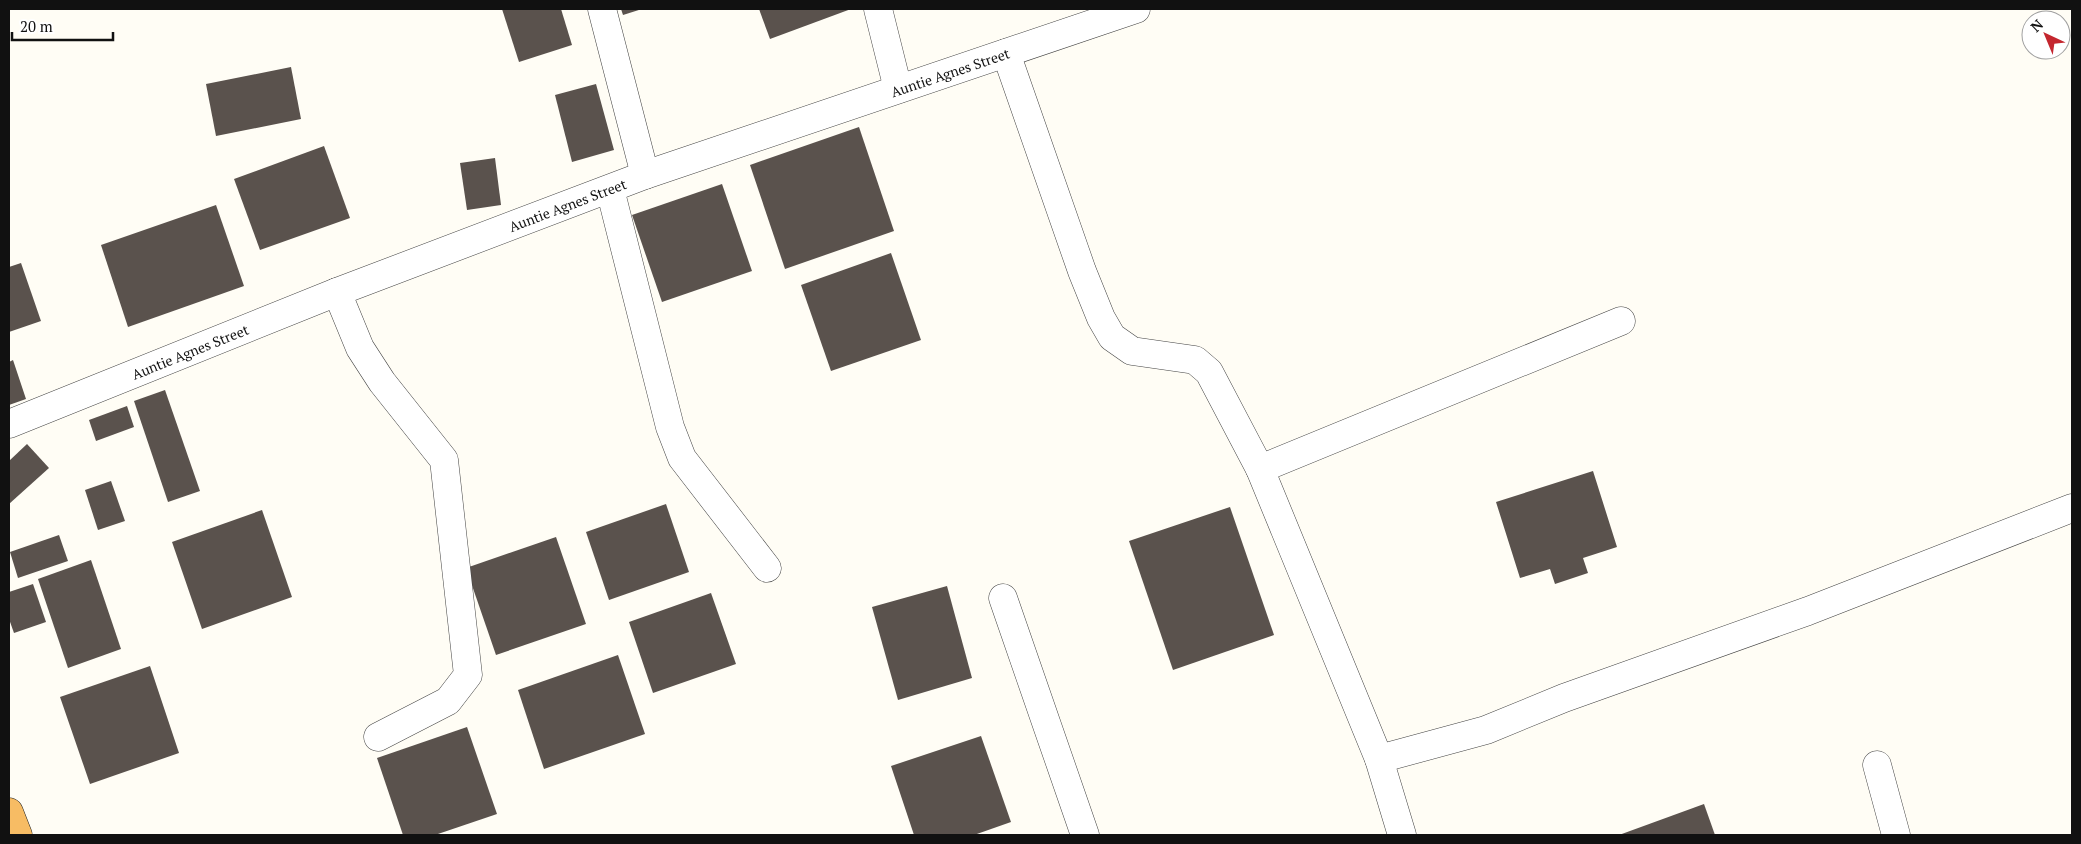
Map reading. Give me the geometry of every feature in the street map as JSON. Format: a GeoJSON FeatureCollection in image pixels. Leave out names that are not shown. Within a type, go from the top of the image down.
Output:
{"type":"FeatureCollection","features":[{"type":"Feature","properties":{"kind":"highway"},"geometry":{"type":"LineString","coordinates":[[9,812],[18,835]]}},
{"type":"Feature","properties":{"kind":"street"},"geometry":{"type":"LineString","coordinates":[[602,9],[645,175]]}},
{"type":"Feature","properties":{"kind":"street"},"geometry":{"type":"LineString","coordinates":[[878,9],[898,88]]}},
{"type":"Feature","properties":{"kind":"street","name":"Auntie Agnes Street"},"geometry":{"type":"LineString","coordinates":[[9,424],[337,292],[645,175],[1136,9]]}},
{"type":"Feature","properties":{"kind":"street"},"geometry":{"type":"LineString","coordinates":[[1006,53],[1082,271],[1101,318],[1112,337],[1132,351],[1195,360],[1209,372],[1260,470],[1379,759],[1402,835]]}},
{"type":"Feature","properties":{"kind":"street"},"geometry":{"type":"LineString","coordinates":[[610,189],[670,427],[682,458],[767,568]]}},
{"type":"Feature","properties":{"kind":"street"},"geometry":{"type":"LineString","coordinates":[[337,292],[360,348],[382,382],[444,460],[468,675],[448,701],[378,737]]}},
{"type":"Feature","properties":{"kind":"street"},"geometry":{"type":"LineString","coordinates":[[1260,470],[1621,321]]}},
{"type":"Feature","properties":{"kind":"street"},"geometry":{"type":"LineString","coordinates":[[1379,759],[1486,730],[1564,698],[1808,611],[2072,508]]}},
{"type":"Feature","properties":{"kind":"street"},"geometry":{"type":"LineString","coordinates":[[1003,598],[1085,835]]}},
{"type":"Feature","properties":{"kind":"street"},"geometry":{"type":"LineString","coordinates":[[1877,765],[1896,835]]}},
{"type":"Feature","properties":{"kind":"building"},"geometry":{"type":"Polygon","coordinates":[[[502,9],[561,9],[572,45],[519,62],[502,9]]]}},
{"type":"Feature","properties":{"kind":"building"},"geometry":{"type":"Polygon","coordinates":[[[621,9],[642,9],[623,15],[621,9]]]}},
{"type":"Feature","properties":{"kind":"building"},"geometry":{"type":"Polygon","coordinates":[[[759,9],[851,9],[770,39],[759,9]]]}},
{"type":"Feature","properties":{"kind":"building"},"geometry":{"type":"Polygon","coordinates":[[[291,67],[301,119],[216,136],[206,84],[291,67]]]}},
{"type":"Feature","properties":{"kind":"building"},"geometry":{"type":"Polygon","coordinates":[[[596,84],[614,150],[572,162],[555,95],[596,84]]]}},
{"type":"Feature","properties":{"kind":"building"},"geometry":{"type":"Polygon","coordinates":[[[859,127],[894,231],[785,269],[750,165],[859,127]]]}},
{"type":"Feature","properties":{"kind":"building"},"geometry":{"type":"Polygon","coordinates":[[[324,146],[350,218],[260,250],[234,179],[324,146]]]}},
{"type":"Feature","properties":{"kind":"building"},"geometry":{"type":"Polygon","coordinates":[[[495,158],[501,205],[467,210],[460,163],[495,158]]]}},
{"type":"Feature","properties":{"kind":"building"},"geometry":{"type":"Polygon","coordinates":[[[722,184],[752,271],[662,302],[632,215],[722,184]]]}},
{"type":"Feature","properties":{"kind":"building"},"geometry":{"type":"Polygon","coordinates":[[[216,205],[244,286],[128,327],[101,245],[216,205]]]}},
{"type":"Feature","properties":{"kind":"building"},"geometry":{"type":"Polygon","coordinates":[[[891,253],[921,340],[831,371],[801,285],[891,253]]]}},
{"type":"Feature","properties":{"kind":"building"},"geometry":{"type":"Polygon","coordinates":[[[21,263],[41,321],[9,332],[9,267],[21,263]]]}},
{"type":"Feature","properties":{"kind":"building"},"geometry":{"type":"Polygon","coordinates":[[[13,360],[26,399],[9,405],[9,362],[13,360]]]}},
{"type":"Feature","properties":{"kind":"building"},"geometry":{"type":"Polygon","coordinates":[[[165,390],[200,491],[168,502],[134,401],[165,390]]]}},
{"type":"Feature","properties":{"kind":"building"},"geometry":{"type":"Polygon","coordinates":[[[127,406],[134,427],[96,441],[89,420],[127,406]]]}},
{"type":"Feature","properties":{"kind":"building"},"geometry":{"type":"Polygon","coordinates":[[[27,444],[49,468],[9,504],[9,461],[27,444]]]}},
{"type":"Feature","properties":{"kind":"building"},"geometry":{"type":"Polygon","coordinates":[[[1593,471],[1617,547],[1583,558],[1588,573],[1555,584],[1550,569],[1520,578],[1496,502],[1593,471]]]}},
{"type":"Feature","properties":{"kind":"building"},"geometry":{"type":"Polygon","coordinates":[[[111,481],[125,521],[98,530],[85,490],[111,481]]]}},
{"type":"Feature","properties":{"kind":"building"},"geometry":{"type":"Polygon","coordinates":[[[666,504],[689,572],[609,600],[586,532],[666,504]]]}},
{"type":"Feature","properties":{"kind":"building"},"geometry":{"type":"Polygon","coordinates":[[[1230,507],[1274,635],[1173,670],[1129,541],[1230,507]]]}},
{"type":"Feature","properties":{"kind":"building"},"geometry":{"type":"Polygon","coordinates":[[[262,510],[292,597],[202,629],[172,542],[262,510]]]}},
{"type":"Feature","properties":{"kind":"building"},"geometry":{"type":"Polygon","coordinates":[[[59,535],[68,561],[18,578],[10,552],[59,535]]]}},
{"type":"Feature","properties":{"kind":"building"},"geometry":{"type":"Polygon","coordinates":[[[556,537],[586,624],[496,655],[466,568],[556,537]]]}},
{"type":"Feature","properties":{"kind":"building"},"geometry":{"type":"Polygon","coordinates":[[[91,560],[121,649],[68,668],[38,579],[91,560]]]}},
{"type":"Feature","properties":{"kind":"building"},"geometry":{"type":"Polygon","coordinates":[[[33,584],[46,622],[14,633],[9,619],[9,592],[33,584]]]}},
{"type":"Feature","properties":{"kind":"building"},"geometry":{"type":"Polygon","coordinates":[[[947,586],[972,678],[898,700],[872,607],[947,586]]]}},
{"type":"Feature","properties":{"kind":"building"},"geometry":{"type":"Polygon","coordinates":[[[711,593],[736,664],[653,693],[629,622],[711,593]]]}},
{"type":"Feature","properties":{"kind":"building"},"geometry":{"type":"Polygon","coordinates":[[[618,655],[645,734],[544,769],[518,690],[618,655]]]}},
{"type":"Feature","properties":{"kind":"building"},"geometry":{"type":"Polygon","coordinates":[[[150,666],[179,753],[90,784],[60,697],[150,666]]]}},
{"type":"Feature","properties":{"kind":"building"},"geometry":{"type":"Polygon","coordinates":[[[467,727],[497,814],[435,835],[403,835],[377,758],[467,727]]]}},
{"type":"Feature","properties":{"kind":"building"},"geometry":{"type":"Polygon","coordinates":[[[981,736],[1011,822],[974,835],[914,835],[891,766],[981,736]]]}},
{"type":"Feature","properties":{"kind":"building"},"geometry":{"type":"Polygon","coordinates":[[[1704,804],[1715,835],[1619,835],[1704,804]]]}}]}
